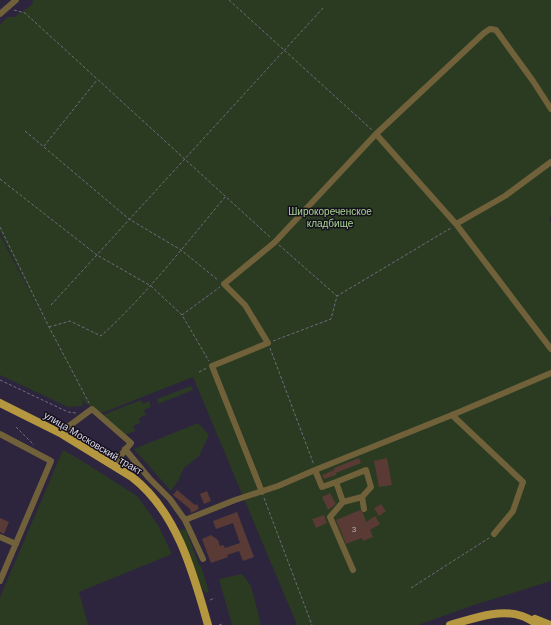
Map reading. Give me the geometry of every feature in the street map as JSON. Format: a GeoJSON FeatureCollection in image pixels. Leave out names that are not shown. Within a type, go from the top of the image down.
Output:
{"type":"FeatureCollection","features":[{"type":"Feature","properties":{"kind":"main road","name":"улица Московский тракт"},"geometry":{"type":"LineString","coordinates":[[0,403],[62,434],[132,476],[143,485],[160,505],[182,547],[196,584],[208,625]]}},
{"type":"Feature","properties":{"kind":"main road"},"geometry":{"type":"LineString","coordinates":[[450,625],[482,616],[496,614],[522,616],[550,625]]}},
{"type":"Feature","properties":{"kind":"main road"},"geometry":{"type":"LineString","coordinates":[[522,616],[539,625]]}},
{"type":"Feature","properties":{"kind":"street"},"geometry":{"type":"LineString","coordinates":[[0,14],[16,0]]}},
{"type":"Feature","properties":{"kind":"street"},"geometry":{"type":"LineString","coordinates":[[262,492],[212,366],[268,343],[245,305],[224,284],[275,242],[376,134],[478,38],[490,29],[496,30],[533,80],[551,109]]}},
{"type":"Feature","properties":{"kind":"street"},"geometry":{"type":"LineString","coordinates":[[376,134],[456,224],[551,349]]}},
{"type":"Feature","properties":{"kind":"street"},"geometry":{"type":"LineString","coordinates":[[456,224],[504,196],[551,162]]}},
{"type":"Feature","properties":{"kind":"street"},"geometry":{"type":"LineString","coordinates":[[185,520],[235,500],[262,492],[551,373]]}},
{"type":"Feature","properties":{"kind":"street"},"geometry":{"type":"LineString","coordinates":[[62,434],[65,429],[92,409],[132,443],[125,449],[113,465]]}},
{"type":"Feature","properties":{"kind":"street"},"geometry":{"type":"LineString","coordinates":[[452,415],[523,482],[512,511],[494,534]]}},
{"type":"Feature","properties":{"kind":"street"},"geometry":{"type":"LineString","coordinates":[[0,434],[51,461],[0,581]]}},
{"type":"Feature","properties":{"kind":"street"},"geometry":{"type":"LineString","coordinates":[[125,449],[149,478],[170,499],[185,520],[203,558]]}},
{"type":"Feature","properties":{"kind":"street"},"geometry":{"type":"LineString","coordinates":[[315,470],[322,487],[366,470],[371,486],[362,497],[343,502],[330,517],[353,570]]}},
{"type":"Feature","properties":{"kind":"street"},"geometry":{"type":"LineString","coordinates":[[336,482],[343,502]]}},
{"type":"Feature","properties":{"kind":"street"},"geometry":{"type":"LineString","coordinates":[[362,497],[364,509]]}},
{"type":"Feature","properties":{"kind":"street"},"geometry":{"type":"LineString","coordinates":[[0,537],[16,544]]}},
{"type":"Feature","properties":{"kind":"path"},"geometry":{"type":"LineString","coordinates":[[229,0],[283,51],[376,134]]}},
{"type":"Feature","properties":{"kind":"path"},"geometry":{"type":"LineString","coordinates":[[51,305],[323,8]]}},
{"type":"Feature","properties":{"kind":"path"},"geometry":{"type":"LineString","coordinates":[[12,10],[25,13],[225,197],[338,296]]}},
{"type":"Feature","properties":{"kind":"path"},"geometry":{"type":"LineString","coordinates":[[44,147],[98,80]]}},
{"type":"Feature","properties":{"kind":"path"},"geometry":{"type":"LineString","coordinates":[[25,130],[129,220],[181,250],[224,284],[182,315]]}},
{"type":"Feature","properties":{"kind":"path"},"geometry":{"type":"LineString","coordinates":[[0,178],[97,255],[151,286],[182,315],[212,366],[199,372]]}},
{"type":"Feature","properties":{"kind":"path"},"geometry":{"type":"LineString","coordinates":[[49,327],[70,321],[101,336],[124,316],[151,286],[225,197]]}},
{"type":"Feature","properties":{"kind":"path"},"geometry":{"type":"LineString","coordinates":[[315,470],[268,343],[331,319],[338,296],[456,224]]}},
{"type":"Feature","properties":{"kind":"path"},"geometry":{"type":"LineString","coordinates":[[0,227],[49,327],[92,409]]}},
{"type":"Feature","properties":{"kind":"path"},"geometry":{"type":"LineString","coordinates":[[0,380],[68,412],[86,414]]}},
{"type":"Feature","properties":{"kind":"path"},"geometry":{"type":"LineString","coordinates":[[16,427],[36,446]]}},
{"type":"Feature","properties":{"kind":"path"},"geometry":{"type":"LineString","coordinates":[[262,492],[312,625]]}},
{"type":"Feature","properties":{"kind":"path"},"geometry":{"type":"LineString","coordinates":[[411,588],[494,534]]}},
{"type":"Feature","properties":{"kind":"path"},"geometry":{"type":"LineString","coordinates":[[210,600],[215,598]]}},
{"type":"Feature","properties":{"kind":"green space","name":"Широкореченское кладбище"},"geometry":{"type":"Polygon","coordinates":[[[33,0],[551,0],[551,216],[549,219],[551,223],[551,581],[474,605],[418,625],[297,625],[193,377],[102,413],[85,403],[82,398],[83,406],[68,407],[0,375],[0,235],[41,314],[0,232],[0,25],[7,17],[14,17],[32,5],[33,0]]]}},
{"type":"Feature","properties":{"kind":"green space"},"geometry":{"type":"Polygon","coordinates":[[[191,386],[193,390],[158,404],[157,399],[191,386]]]}},
{"type":"Feature","properties":{"kind":"green space"},"geometry":{"type":"Polygon","coordinates":[[[141,400],[143,404],[149,401],[151,407],[144,410],[146,415],[139,418],[140,423],[133,426],[135,431],[125,435],[103,415],[141,400]]]}},
{"type":"Feature","properties":{"kind":"green space"},"geometry":{"type":"Polygon","coordinates":[[[198,423],[209,435],[199,456],[184,468],[171,491],[134,449],[198,423]]]}},
{"type":"Feature","properties":{"kind":"green space"},"geometry":{"type":"Polygon","coordinates":[[[63,450],[137,496],[158,525],[172,554],[79,592],[88,625],[0,625],[0,597],[63,450]]]}},
{"type":"Feature","properties":{"kind":"green space"},"geometry":{"type":"Polygon","coordinates":[[[182,529],[186,530],[199,565],[201,566],[209,592],[205,593],[201,586],[180,531],[182,529]]]}},
{"type":"Feature","properties":{"kind":"green space"},"geometry":{"type":"Polygon","coordinates":[[[242,574],[251,586],[260,625],[232,625],[219,579],[242,574]]]}},
{"type":"Feature","properties":{"kind":"building"},"geometry":{"type":"Polygon","coordinates":[[[359,458],[361,463],[324,479],[322,475],[334,470],[334,468],[359,458]]]}},
{"type":"Feature","properties":{"kind":"building"},"geometry":{"type":"Polygon","coordinates":[[[387,458],[392,485],[379,487],[374,461],[387,458]]]}},
{"type":"Feature","properties":{"kind":"building"},"geometry":{"type":"Polygon","coordinates":[[[177,490],[195,505],[197,504],[199,509],[191,513],[190,509],[173,495],[177,490]]]}},
{"type":"Feature","properties":{"kind":"building"},"geometry":{"type":"Polygon","coordinates":[[[207,491],[211,501],[204,504],[200,494],[207,491]]]}},
{"type":"Feature","properties":{"kind":"building"},"geometry":{"type":"Polygon","coordinates":[[[330,493],[336,504],[328,510],[322,497],[330,493]]]}},
{"type":"Feature","properties":{"kind":"building"},"geometry":{"type":"Polygon","coordinates":[[[381,504],[386,511],[379,516],[374,508],[381,504]]]}},
{"type":"Feature","properties":{"kind":"building"},"geometry":{"type":"Polygon","coordinates":[[[360,510],[363,513],[366,522],[375,516],[380,524],[370,530],[373,537],[363,541],[362,538],[346,544],[336,520],[360,510]]]}},
{"type":"Feature","properties":{"kind":"building"},"geometry":{"type":"Polygon","coordinates":[[[237,512],[254,557],[243,561],[239,551],[211,563],[202,539],[211,535],[218,540],[220,546],[223,545],[225,548],[240,543],[233,523],[216,529],[213,521],[237,512]]]}},
{"type":"Feature","properties":{"kind":"building"},"geometry":{"type":"Polygon","coordinates":[[[324,515],[327,523],[316,528],[312,519],[324,515]]]}},
{"type":"Feature","properties":{"kind":"building"},"geometry":{"type":"Polygon","coordinates":[[[0,518],[9,522],[4,534],[0,532],[0,518]]]}}]}
